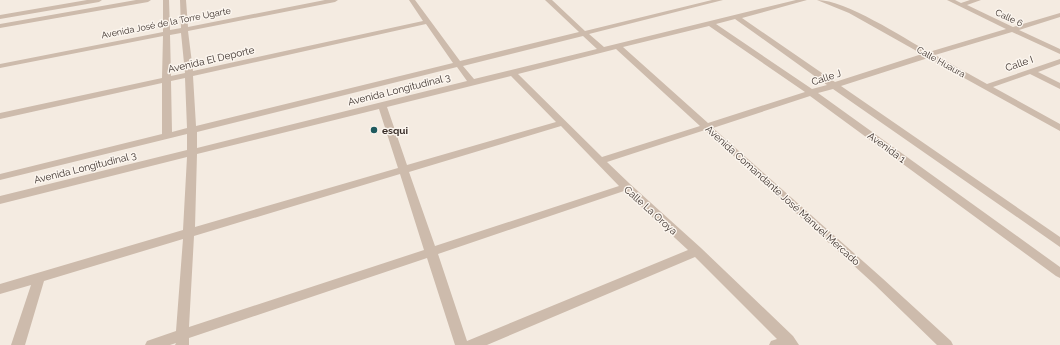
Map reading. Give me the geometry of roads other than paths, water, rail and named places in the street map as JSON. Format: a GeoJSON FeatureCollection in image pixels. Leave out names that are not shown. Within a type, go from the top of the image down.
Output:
{"type":"FeatureCollection","features":[{"type":"Feature","properties":{"kind":"street"},"geometry":{"type":"LineString","coordinates":[[0,17],[99,0]]}},
{"type":"Feature","properties":{"kind":"street"},"geometry":{"type":"LineString","coordinates":[[0,26],[148,0]]}},
{"type":"Feature","properties":{"kind":"street"},"geometry":{"type":"LineString","coordinates":[[166,0],[167,136]]}},
{"type":"Feature","properties":{"kind":"street"},"geometry":{"type":"LineString","coordinates":[[182,340],[189,234],[192,152],[190,75],[183,30],[183,0]]}},
{"type":"Feature","properties":{"kind":"street","name":"Avenida José de la Torre Ugarte"},"geometry":{"type":"LineString","coordinates":[[0,66],[335,0]]}},
{"type":"Feature","properties":{"kind":"street"},"geometry":{"type":"LineString","coordinates":[[412,0],[472,83]]}},
{"type":"Feature","properties":{"kind":"street"},"geometry":{"type":"LineString","coordinates":[[548,0],[602,51]]}},
{"type":"Feature","properties":{"kind":"street"},"geometry":{"type":"LineString","coordinates":[[0,177],[720,0]]}},
{"type":"Feature","properties":{"kind":"street","name":"Avenida Longitudinal 3"},"geometry":{"type":"LineString","coordinates":[[0,200],[804,0]]}},
{"type":"Feature","properties":{"kind":"street","name":"Calle Huaura"},"geometry":{"type":"LineString","coordinates":[[820,0],[851,12],[1060,128]]}},
{"type":"Feature","properties":{"kind":"street","name":"Calle 6"},"geometry":{"type":"LineString","coordinates":[[950,0],[1060,52]]}},
{"type":"Feature","properties":{"kind":"street"},"geometry":{"type":"LineString","coordinates":[[960,5],[978,0]]}},
{"type":"Feature","properties":{"kind":"street","name":"Calle J"},"geometry":{"type":"LineString","coordinates":[[600,161],[928,55],[1060,15]]}},
{"type":"Feature","properties":{"kind":"street","name":"Avenida 1"},"geometry":{"type":"LineString","coordinates":[[736,18],[1060,243]]}},
{"type":"Feature","properties":{"kind":"street","name":"Avenida El Deporte"},"geometry":{"type":"LineString","coordinates":[[0,116],[427,22]]}},
{"type":"Feature","properties":{"kind":"street","name":"Avenida 1"},"geometry":{"type":"LineString","coordinates":[[711,24],[812,93],[1060,273]]}},
{"type":"Feature","properties":{"kind":"street","name":"Avenida Comandante José Manuel Mercado"},"geometry":{"type":"LineString","coordinates":[[618,47],[878,281],[946,345]]}},
{"type":"Feature","properties":{"kind":"street","name":"Calle I"},"geometry":{"type":"LineString","coordinates":[[986,86],[1060,61]]}},
{"type":"Feature","properties":{"kind":"street"},"geometry":{"type":"LineString","coordinates":[[1030,71],[1060,86]]}},
{"type":"Feature","properties":{"kind":"street","name":"Calle La Oroya"},"geometry":{"type":"LineString","coordinates":[[513,73],[626,187],[697,251],[785,343]]}},
{"type":"Feature","properties":{"kind":"street"},"geometry":{"type":"LineString","coordinates":[[382,105],[462,345]]}},
{"type":"Feature","properties":{"kind":"street"},"geometry":{"type":"LineString","coordinates":[[0,289],[562,123]]}},
{"type":"Feature","properties":{"kind":"street"},"geometry":{"type":"LineString","coordinates":[[152,345],[182,340],[626,187]]}},
{"type":"Feature","properties":{"kind":"street"},"geometry":{"type":"LineString","coordinates":[[472,345],[697,251]]}},
{"type":"Feature","properties":{"kind":"street"},"geometry":{"type":"LineString","coordinates":[[18,345],[39,278]]}},
{"type":"Feature","properties":{"kind":"place","name":"esqui"},"geometry":{"type":"Point","coordinates":[374,130]}}]}
